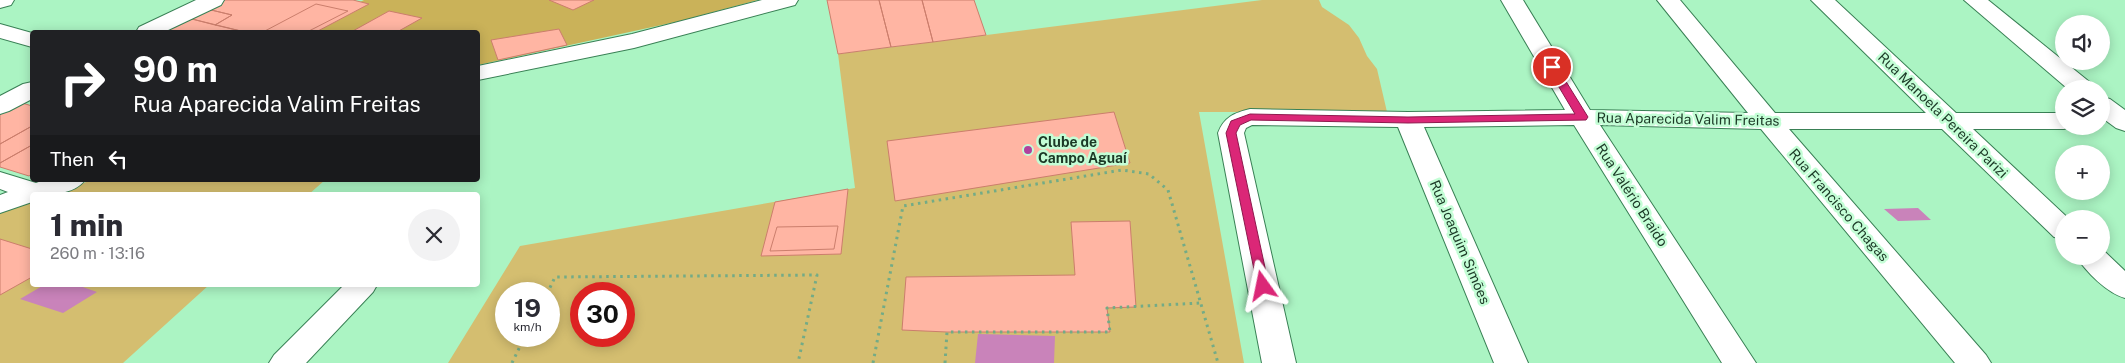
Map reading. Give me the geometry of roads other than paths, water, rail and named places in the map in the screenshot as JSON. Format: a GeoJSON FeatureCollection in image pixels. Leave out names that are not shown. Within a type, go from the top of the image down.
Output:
{"type":"FeatureCollection","features":[{"type":"Feature","properties":{"kind":"street"},"geometry":{"type":"LineString","coordinates":[[151,30],[213,0]]}},
{"type":"Feature","properties":{"kind":"street"},"geometry":{"type":"LineString","coordinates":[[480,74],[634,41],[787,0]]}},
{"type":"Feature","properties":{"kind":"street","name":"Rua Valério Braido"},"geometry":{"type":"LineString","coordinates":[[1512,0],[1582,117],[1740,363]]}},
{"type":"Feature","properties":{"kind":"street","name":"Rua Francisco Chagas"},"geometry":{"type":"LineString","coordinates":[[1668,0],[1768,121],[1974,363]]}},
{"type":"Feature","properties":{"kind":"street","name":"Rua Manoela Pereira Parizi"},"geometry":{"type":"LineString","coordinates":[[1822,0],[2055,221]]}},
{"type":"Feature","properties":{"kind":"street"},"geometry":{"type":"LineString","coordinates":[[1974,0],[2072,80]]}},
{"type":"Feature","properties":{"kind":"street"},"geometry":{"type":"LineString","coordinates":[[0,31],[30,39]]}},
{"type":"Feature","properties":{"kind":"street"},"geometry":{"type":"LineString","coordinates":[[0,106],[30,90]]}},
{"type":"Feature","properties":{"kind":"street","name":"Rua Aparecida Valim Freitas"},"geometry":{"type":"LineString","coordinates":[[1279,363],[1231,133],[1235,123],[1250,117],[1408,120],[1582,117],[1768,121],[2055,121]]}},
{"type":"Feature","properties":{"kind":"street","name":"Rua Joaquim Simões"},"geometry":{"type":"LineString","coordinates":[[1408,120],[1511,363]]}},
{"type":"Feature","properties":{"kind":"street"},"geometry":{"type":"LineString","coordinates":[[0,180],[36,192],[64,182]]}},
{"type":"Feature","properties":{"kind":"street"},"geometry":{"type":"LineString","coordinates":[[0,204],[30,194]]}},
{"type":"Feature","properties":{"kind":"street"},"geometry":{"type":"LineString","coordinates":[[2101,265],[2125,288]]}},
{"type":"Feature","properties":{"kind":"street"},"geometry":{"type":"LineString","coordinates":[[286,363],[360,287]]}},
{"type":"Feature","properties":{"kind":"place","name":"Clube de Campo Aguaí"},"geometry":{"type":"Point","coordinates":[1028,150]}}]}
